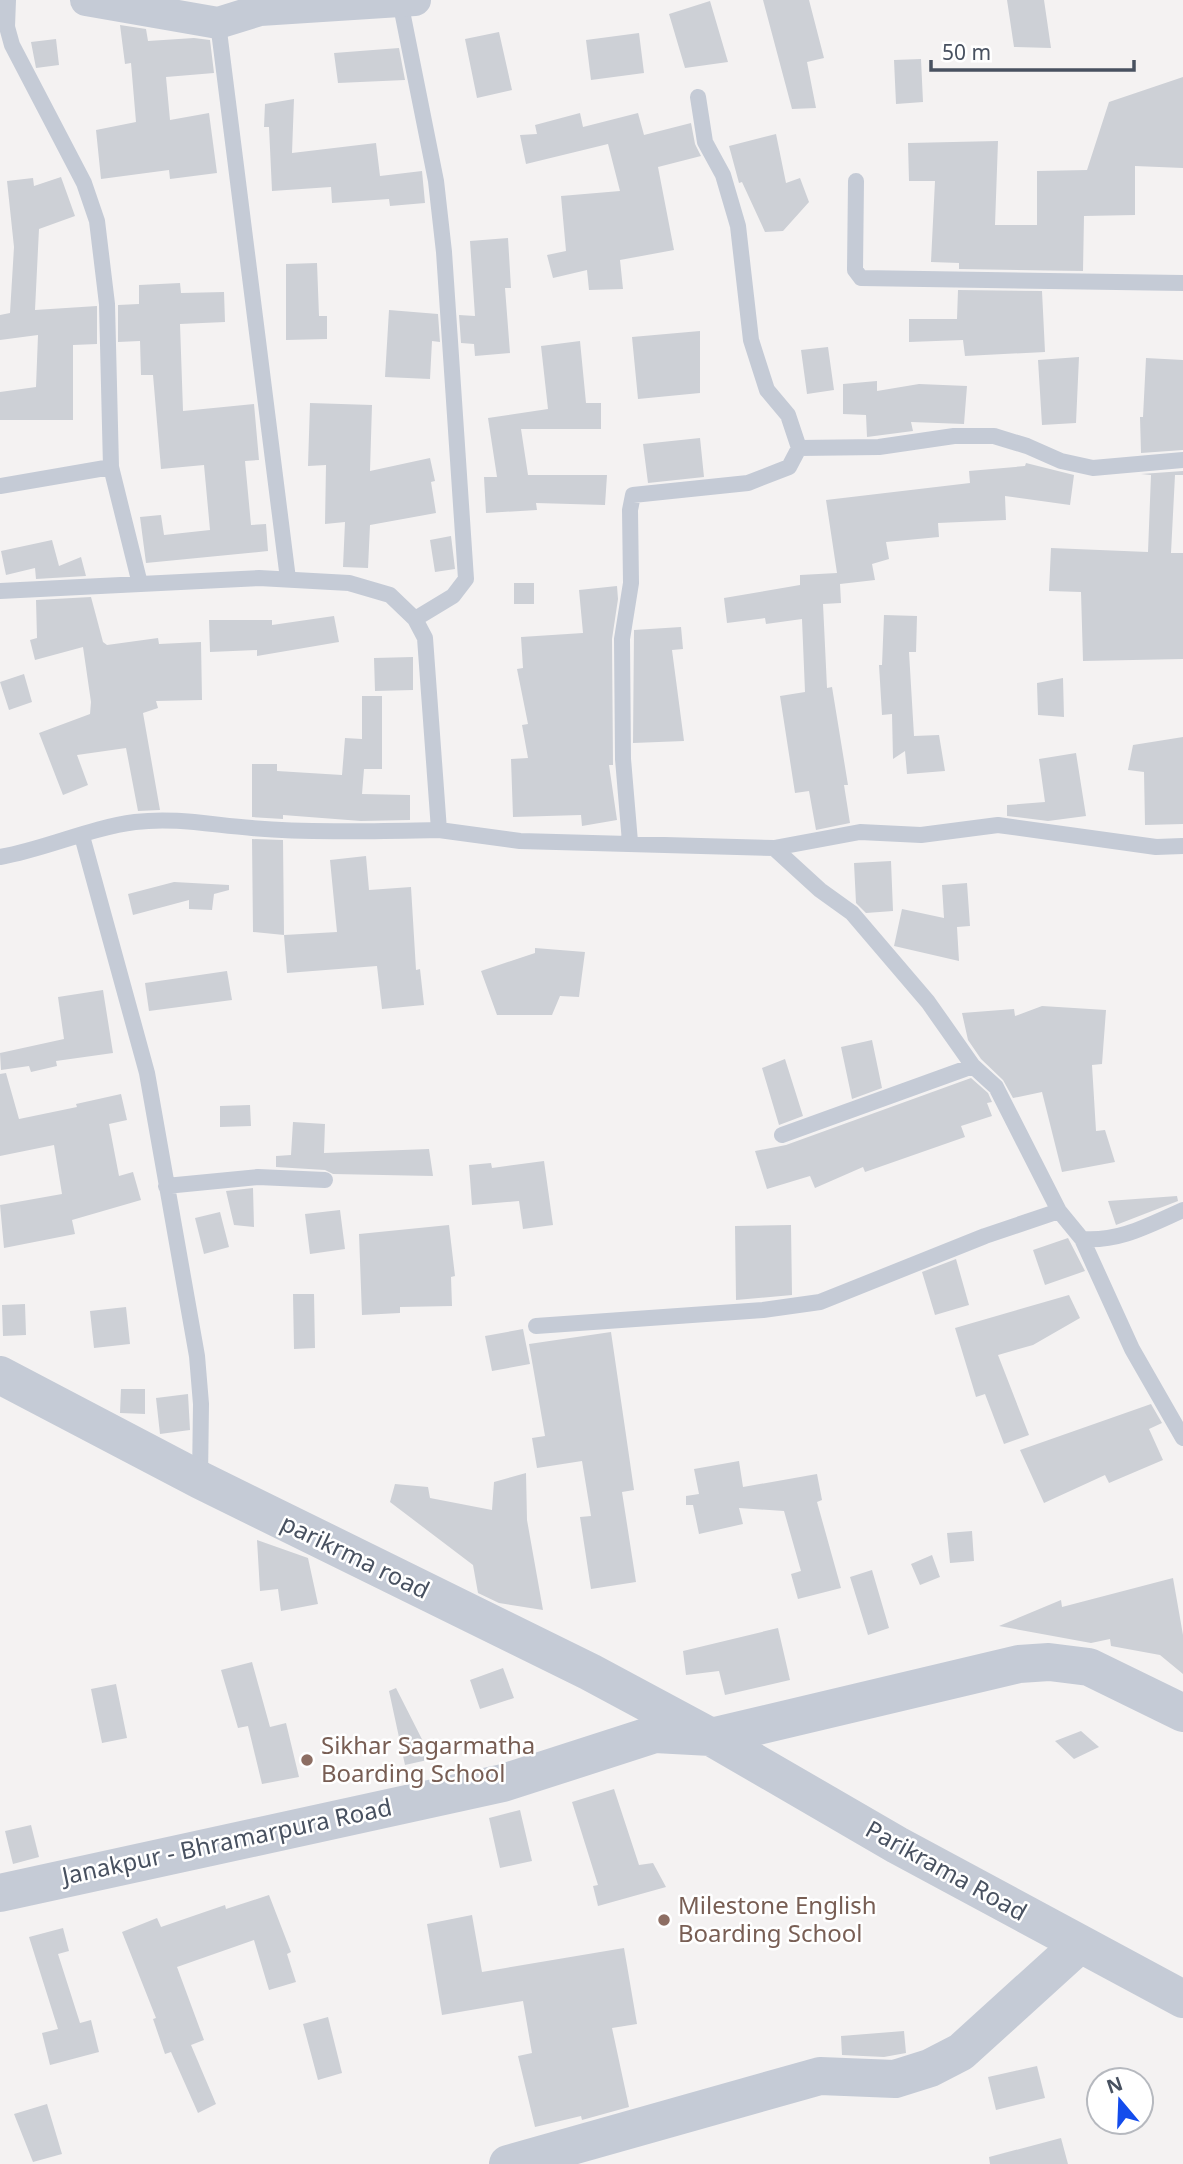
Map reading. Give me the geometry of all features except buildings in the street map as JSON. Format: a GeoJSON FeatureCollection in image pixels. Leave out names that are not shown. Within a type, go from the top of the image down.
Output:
{"type":"FeatureCollection","features":[{"type":"Feature","properties":{"kind":"street"},"geometry":{"type":"LineString","coordinates":[[86,0],[218,23],[260,10],[408,1]]}},
{"type":"Feature","properties":{"kind":"street","name":"parikrma road"},"geometry":{"type":"LineString","coordinates":[[0,1375],[200,1480],[590,1672],[711,1737]]}},
{"type":"Feature","properties":{"kind":"street","name":"Janakpur - Bhramarpura Road"},"geometry":{"type":"LineString","coordinates":[[0,1893],[503,1783],[655,1734],[711,1737],[1018,1664],[1049,1662],[1089,1668],[1183,1713]]}},
{"type":"Feature","properties":{"kind":"street","name":"Parikrama Road"},"geometry":{"type":"LineString","coordinates":[[711,1737],[897,1845],[1183,1999]]}},
{"type":"Feature","properties":{"kind":"street"},"geometry":{"type":"LineString","coordinates":[[508,2164],[820,2076],[895,2079],[930,2068],[961,2052],[1080,1944]]}},
{"type":"Feature","properties":{"kind":"lane"},"geometry":{"type":"LineString","coordinates":[[8,0],[7,27],[12,45],[84,183],[97,221],[107,304],[111,467],[140,584]]}},
{"type":"Feature","properties":{"kind":"lane"},"geometry":{"type":"LineString","coordinates":[[408,1],[436,181],[444,252],[466,579],[453,596],[415,619]]}},
{"type":"Feature","properties":{"kind":"lane"},"geometry":{"type":"LineString","coordinates":[[218,23],[288,579]]}},
{"type":"Feature","properties":{"kind":"lane"},"geometry":{"type":"LineString","coordinates":[[631,842],[623,760],[622,639],[631,583],[630,510],[633,495],[748,483],[789,467],[799,448],[788,415],[767,390],[751,340],[737,226],[723,175],[705,142],[698,97]]}},
{"type":"Feature","properties":{"kind":"lane"},"geometry":{"type":"LineString","coordinates":[[856,181],[855,270],[861,278],[1183,283]]}},
{"type":"Feature","properties":{"kind":"lane"},"geometry":{"type":"LineString","coordinates":[[799,448],[879,447],[954,436],[994,436],[1027,446],[1061,461],[1093,468],[1183,460]]}},
{"type":"Feature","properties":{"kind":"lane"},"geometry":{"type":"LineString","coordinates":[[0,486],[111,467]]}},
{"type":"Feature","properties":{"kind":"lane"},"geometry":{"type":"LineString","coordinates":[[0,592],[288,579],[349,583],[390,595],[415,619],[425,638],[439,830]]}},
{"type":"Feature","properties":{"kind":"lane"},"geometry":{"type":"LineString","coordinates":[[0,857],[34,851],[134,822],[187,820],[251,828],[337,832],[439,830],[520,841],[774,848],[860,832],[921,835],[998,825],[1156,846],[1183,846]]}},
{"type":"Feature","properties":{"kind":"lane"},"geometry":{"type":"LineString","coordinates":[[82,836],[147,1073],[197,1356],[201,1404],[200,1480]]}},
{"type":"Feature","properties":{"kind":"lane"},"geometry":{"type":"LineString","coordinates":[[774,848],[852,913],[928,1002],[973,1066],[996,1087],[1059,1211],[1082,1239],[1132,1349],[1183,1438]]}},
{"type":"Feature","properties":{"kind":"lane"},"geometry":{"type":"LineString","coordinates":[[782,1135],[973,1066]]}},
{"type":"Feature","properties":{"kind":"lane"},"geometry":{"type":"LineString","coordinates":[[166,1186],[258,1177],[325,1180]]}},
{"type":"Feature","properties":{"kind":"lane"},"geometry":{"type":"LineString","coordinates":[[1082,1239],[1115,1238],[1183,1210]]}},
{"type":"Feature","properties":{"kind":"lane"},"geometry":{"type":"LineString","coordinates":[[536,1326],[763,1310],[820,1302],[985,1236],[1059,1211]]}},
{"type":"Feature","properties":{"kind":"place","name":"Sikhar Sagarmatha Boarding School"},"geometry":{"type":"Point","coordinates":[307,1760]}},
{"type":"Feature","properties":{"kind":"place","name":"Milestone English Boarding School"},"geometry":{"type":"Point","coordinates":[664,1920]}}]}
